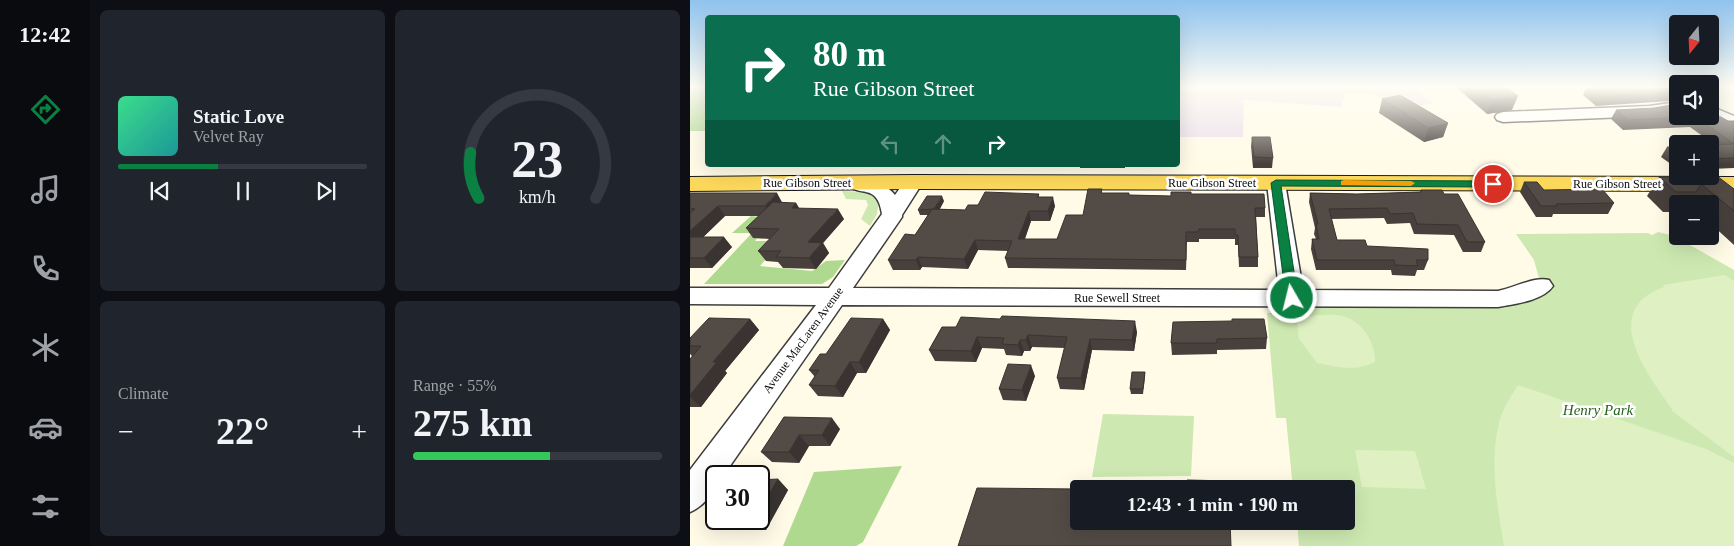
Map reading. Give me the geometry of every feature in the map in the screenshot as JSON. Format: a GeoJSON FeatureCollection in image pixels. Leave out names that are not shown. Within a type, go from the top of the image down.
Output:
{"type":"FeatureCollection","features":[{"type":"Feature","properties":{"kind":"main road","name":"Rue Gibson Street"},"geometry":{"type":"LineString","coordinates":[[690,184],[914,182],[1734,184]]}},
{"type":"Feature","properties":{"kind":"street"},"geometry":{"type":"LineString","coordinates":[[1503,117],[1613,112]]}},
{"type":"Feature","properties":{"kind":"street"},"geometry":{"type":"LineString","coordinates":[[1719,114],[1734,122]]}},
{"type":"Feature","properties":{"kind":"street","name":"Avenue MacLaren Avenue"},"geometry":{"type":"LineString","coordinates":[[690,496],[835,297],[892,217],[914,182]]}},
{"type":"Feature","properties":{"kind":"street"},"geometry":{"type":"LineString","coordinates":[[856,183],[876,188],[886,194],[890,202],[892,217]]}},
{"type":"Feature","properties":{"kind":"street"},"geometry":{"type":"LineString","coordinates":[[1276,183],[1292,298]]}},
{"type":"Feature","properties":{"kind":"street","name":"Rue Sewell Street"},"geometry":{"type":"LineString","coordinates":[[690,296],[1498,299],[1519,295],[1541,286]]}},
{"type":"Feature","properties":{"kind":"shaded area"},"geometry":{"type":"Polygon","coordinates":[[[1180,112],[1244,112],[1243,137],[1180,137],[1180,112]]]}},
{"type":"Feature","properties":{"kind":"green space"},"geometry":{"type":"Polygon","coordinates":[[[690,112],[705,112],[705,131],[690,131],[690,112]]]}},
{"type":"Feature","properties":{"kind":"green space"},"geometry":{"type":"Polygon","coordinates":[[[842,191],[873,192],[879,200],[877,214],[870,226],[861,219],[868,205],[866,200],[846,199],[842,191]]]}},
{"type":"Feature","properties":{"kind":"green space"},"geometry":{"type":"Polygon","coordinates":[[[751,216],[772,218],[755,241],[782,241],[760,266],[812,271],[826,261],[845,260],[833,277],[822,284],[704,284],[752,233],[732,233],[751,216]]]}},
{"type":"Feature","properties":{"kind":"green space","name":"Henry Park"},"geometry":{"type":"Polygon","coordinates":[[[1658,232],[1669,235],[1669,245],[1690,245],[1734,270],[1734,546],[1299,546],[1298,530],[1355,530],[1355,480],[1292,480],[1286,418],[1276,418],[1267,313],[1279,313],[1280,305],[1498,299],[1541,286],[1534,260],[1516,234],[1648,233],[1652,235],[1658,232]]]}},
{"type":"Feature","properties":{"kind":"green space"},"geometry":{"type":"Polygon","coordinates":[[[1725,275],[1734,281],[1734,457],[1672,411],[1642,362],[1634,344],[1631,327],[1634,311],[1644,297],[1664,287],[1663,285],[1725,275]]]}},
{"type":"Feature","properties":{"kind":"green space"},"geometry":{"type":"Polygon","coordinates":[[[1319,315],[1343,316],[1362,328],[1370,340],[1375,355],[1375,362],[1354,368],[1317,363],[1299,339],[1297,321],[1303,317],[1319,315]]]}},
{"type":"Feature","properties":{"kind":"green space"},"geometry":{"type":"Polygon","coordinates":[[[1518,385],[1706,449],[1734,463],[1734,546],[1504,546],[1495,481],[1495,448],[1501,416],[1518,385]]]}},
{"type":"Feature","properties":{"kind":"green space"},"geometry":{"type":"Polygon","coordinates":[[[1103,414],[1194,416],[1191,476],[1092,477],[1103,414]]]}},
{"type":"Feature","properties":{"kind":"green space"},"geometry":{"type":"Polygon","coordinates":[[[1355,450],[1415,451],[1426,489],[1362,487],[1355,450]]]}},
{"type":"Feature","properties":{"kind":"green space"},"geometry":{"type":"Polygon","coordinates":[[[902,466],[863,542],[856,546],[783,546],[814,472],[902,466]]]}},
{"type":"Feature","properties":{"kind":"building"},"geometry":{"type":"Polygon","coordinates":[[[1403,112],[1430,112],[1448,123],[1428,128],[1403,112]]]}},
{"type":"Feature","properties":{"kind":"building"},"geometry":{"type":"Polygon","coordinates":[[[1619,112],[1669,112],[1669,118],[1628,120],[1619,112]]]}},
{"type":"Feature","properties":{"kind":"building"},"geometry":{"type":"Polygon","coordinates":[[[1719,116],[1728,121],[1734,121],[1734,144],[1707,125],[1719,125],[1719,116]]]}},
{"type":"Feature","properties":{"kind":"building"},"geometry":{"type":"Polygon","coordinates":[[[1252,137],[1270,137],[1273,158],[1254,157],[1252,137]]]}},
{"type":"Feature","properties":{"kind":"building"},"geometry":{"type":"Polygon","coordinates":[[[1734,144],[1734,158],[1719,159],[1719,145],[1734,144]]]}},
{"type":"Feature","properties":{"kind":"building"},"geometry":{"type":"Polygon","coordinates":[[[1659,177],[1669,177],[1669,185],[1700,185],[1696,192],[1676,192],[1659,177]]]}},
{"type":"Feature","properties":{"kind":"building"},"geometry":{"type":"Polygon","coordinates":[[[1719,178],[1734,189],[1734,211],[1719,199],[1719,195],[1714,195],[1702,185],[1719,185],[1719,178]]]}},
{"type":"Feature","properties":{"kind":"building"},"geometry":{"type":"Polygon","coordinates":[[[1524,182],[1537,182],[1544,190],[1602,189],[1614,203],[1541,206],[1524,182]]]}},
{"type":"Feature","properties":{"kind":"building"},"geometry":{"type":"Polygon","coordinates":[[[1088,189],[1102,189],[1101,193],[1129,193],[1129,195],[1171,196],[1171,192],[1191,192],[1191,194],[1264,194],[1265,208],[1255,208],[1258,257],[1239,257],[1238,235],[1235,235],[1235,229],[1199,229],[1198,232],[1186,232],[1186,260],[1005,258],[1012,241],[975,240],[964,259],[918,257],[916,260],[888,260],[905,234],[915,235],[932,209],[965,210],[968,205],[978,205],[985,192],[1039,194],[1037,197],[1053,197],[1048,211],[1029,211],[1018,239],[1057,239],[1066,215],[1083,215],[1088,189]]]}},
{"type":"Feature","properties":{"kind":"building"},"geometry":{"type":"Polygon","coordinates":[[[1421,190],[1442,190],[1444,194],[1458,194],[1485,242],[1467,242],[1458,225],[1417,224],[1413,213],[1390,214],[1387,208],[1329,209],[1337,240],[1365,240],[1367,246],[1428,249],[1428,260],[1416,260],[1418,266],[1395,265],[1394,260],[1317,260],[1312,239],[1319,239],[1316,224],[1318,224],[1310,193],[1357,194],[1421,192],[1421,190]]]}},
{"type":"Feature","properties":{"kind":"building"},"geometry":{"type":"Polygon","coordinates":[[[690,193],[777,193],[765,206],[718,206],[690,231],[690,213],[695,209],[690,208],[690,193]]]}},
{"type":"Feature","properties":{"kind":"building"},"geometry":{"type":"Polygon","coordinates":[[[927,196],[942,196],[934,209],[918,210],[927,196]]]}},
{"type":"Feature","properties":{"kind":"building"},"geometry":{"type":"Polygon","coordinates":[[[773,202],[796,203],[792,208],[838,209],[808,242],[822,243],[809,258],[776,257],[781,251],[758,251],[779,229],[746,228],[773,202]]]}},
{"type":"Feature","properties":{"kind":"building"},"geometry":{"type":"Polygon","coordinates":[[[690,237],[724,237],[704,258],[690,258],[690,237]]]}},
{"type":"Feature","properties":{"kind":"building"},"geometry":{"type":"Polygon","coordinates":[[[1002,316],[1135,321],[1132,340],[1090,339],[1081,378],[1057,378],[1067,337],[1028,335],[1026,340],[1020,340],[1018,345],[1002,344],[1004,338],[977,337],[971,351],[929,350],[942,327],[956,327],[961,317],[1000,319],[1002,316]]]}},
{"type":"Feature","properties":{"kind":"building"},"geometry":{"type":"Polygon","coordinates":[[[709,318],[750,319],[713,362],[717,362],[690,395],[690,359],[701,346],[690,346],[690,338],[709,318]]]}},
{"type":"Feature","properties":{"kind":"building"},"geometry":{"type":"Polygon","coordinates":[[[851,318],[883,319],[859,362],[850,362],[835,386],[809,385],[819,370],[809,370],[820,354],[826,354],[851,318]]]}},
{"type":"Feature","properties":{"kind":"building"},"geometry":{"type":"Polygon","coordinates":[[[1232,319],[1264,319],[1267,338],[1217,339],[1217,343],[1171,343],[1173,322],[1232,321],[1232,319]]]}},
{"type":"Feature","properties":{"kind":"building"},"geometry":{"type":"Polygon","coordinates":[[[1008,364],[1031,365],[1022,390],[999,389],[1008,364]]]}},
{"type":"Feature","properties":{"kind":"building"},"geometry":{"type":"Polygon","coordinates":[[[1132,372],[1145,372],[1143,389],[1130,389],[1132,372]]]}},
{"type":"Feature","properties":{"kind":"building"},"geometry":{"type":"Polygon","coordinates":[[[784,417],[832,418],[822,435],[799,435],[789,452],[761,452],[784,417]]]}},
{"type":"Feature","properties":{"kind":"building"},"geometry":{"type":"Polygon","coordinates":[[[770,479],[778,479],[770,493],[770,479]]]}},
{"type":"Feature","properties":{"kind":"building"},"geometry":{"type":"Polygon","coordinates":[[[977,488],[1070,489],[1070,530],[1230,530],[1231,546],[958,546],[977,488]]]}},
{"type":"Feature","properties":{"kind":"slow traffic"},"geometry":{"type":"LineString","coordinates":[[1344,183],[1411,183]]}},
{"type":"Feature","properties":{"kind":"route"},"geometry":{"type":"LineString","coordinates":[[1292,298],[1276,183],[1493,184]]}}]}
